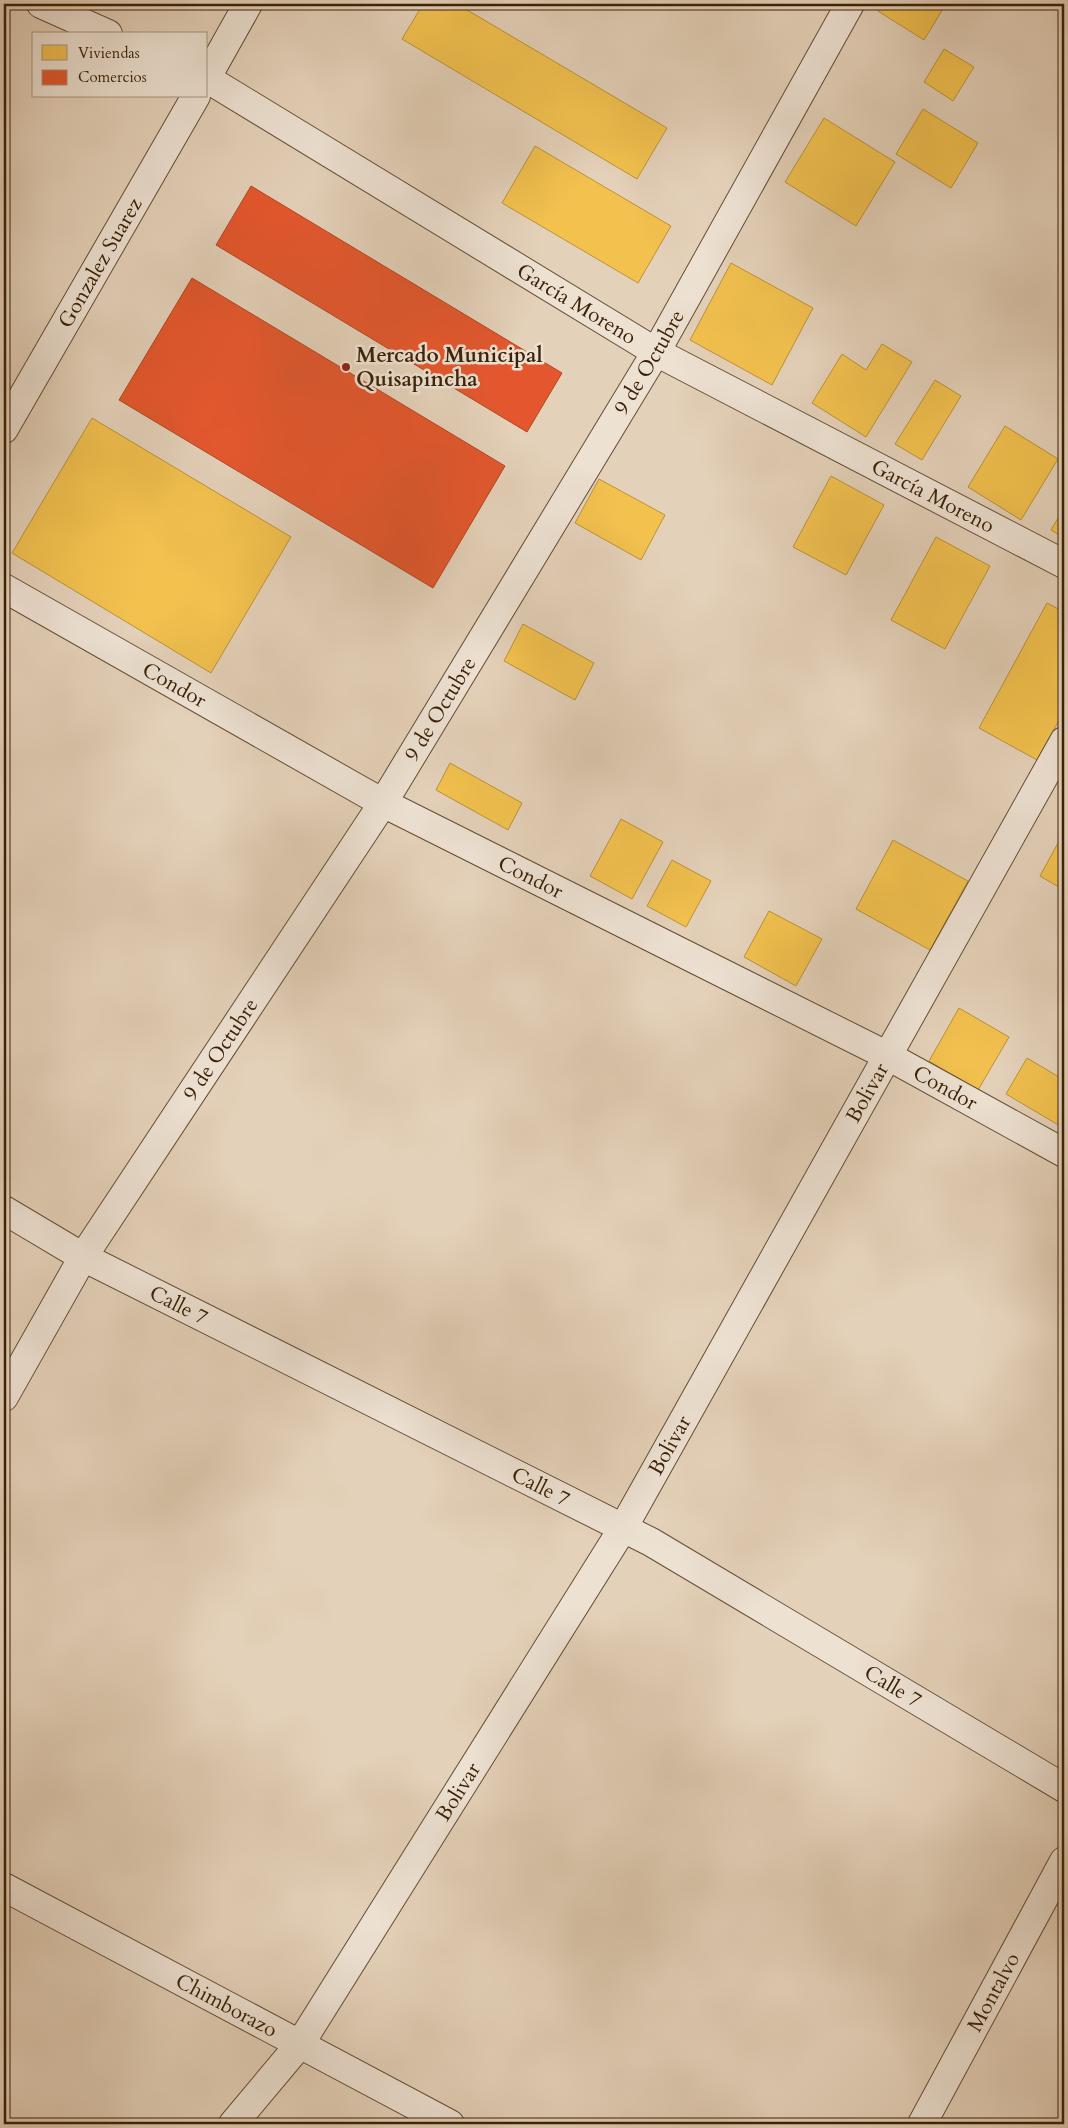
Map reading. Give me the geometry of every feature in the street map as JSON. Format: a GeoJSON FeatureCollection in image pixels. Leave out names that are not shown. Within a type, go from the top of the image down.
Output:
{"type":"FeatureCollection","features":[{"type":"Feature","properties":{"kind":"street"},"geometry":{"type":"LineString","coordinates":[[41,4],[104,32]]}},
{"type":"Feature","properties":{"kind":"street"},"geometry":{"type":"LineString","coordinates":[[208,74],[248,4]]}},
{"type":"Feature","properties":{"kind":"street","name":"9 de Octubre"},"geometry":{"type":"LineString","coordinates":[[4,1397],[83,1257],[382,803],[656,352],[850,4]]}},
{"type":"Feature","properties":{"kind":"street","name":"García Moreno"},"geometry":{"type":"LineString","coordinates":[[208,79],[656,352],[1064,564]]}},
{"type":"Feature","properties":{"kind":"street","name":"Gonzalez Suarez"},"geometry":{"type":"LineString","coordinates":[[4,429],[195,98]]}},
{"type":"Feature","properties":{"kind":"street","name":"Condor"},"geometry":{"type":"LineString","coordinates":[[4,588],[382,803],[888,1056],[1064,1153]]}},
{"type":"Feature","properties":{"kind":"street","name":"Bolivar"},"geometry":{"type":"LineString","coordinates":[[233,2124],[300,2044],[624,1528],[1064,741]]}},
{"type":"Feature","properties":{"kind":"street","name":"Calle 7"},"geometry":{"type":"LineString","coordinates":[[4,1210],[83,1257],[651,1542],[1064,1788]]}},
{"type":"Feature","properties":{"kind":"street","name":"Montalvo"},"geometry":{"type":"LineString","coordinates":[[922,2124],[1064,1861]]}},
{"type":"Feature","properties":{"kind":"street","name":"Chimborazo"},"geometry":{"type":"LineString","coordinates":[[4,1887],[450,2124]]}},
{"type":"Feature","properties":{"kind":"building: Viviendas"},"geometry":{"type":"Polygon","coordinates":[[[423,4],[457,4],[667,128],[637,179],[402,39],[423,4]]]}},
{"type":"Feature","properties":{"kind":"building: Viviendas"},"geometry":{"type":"Polygon","coordinates":[[[883,4],[946,4],[924,40],[878,11],[883,4]]]}},
{"type":"Feature","properties":{"kind":"building: Viviendas"},"geometry":{"type":"Polygon","coordinates":[[[944,49],[974,67],[953,101],[924,82],[944,49]]]}},
{"type":"Feature","properties":{"kind":"building: Viviendas"},"geometry":{"type":"Polygon","coordinates":[[[923,109],[978,143],[951,188],[896,154],[923,109]]]}},
{"type":"Feature","properties":{"kind":"building: Viviendas"},"geometry":{"type":"Polygon","coordinates":[[[824,118],[895,162],[856,226],[785,182],[824,118]]]}},
{"type":"Feature","properties":{"kind":"building: Viviendas"},"geometry":{"type":"Polygon","coordinates":[[[535,146],[671,226],[638,283],[502,203],[535,146]]]}},
{"type":"Feature","properties":{"kind":"building: Viviendas"},"geometry":{"type":"Polygon","coordinates":[[[731,263],[813,308],[772,385],[690,340],[731,263]]]}},
{"type":"Feature","properties":{"kind":"building: Viviendas"},"geometry":{"type":"Polygon","coordinates":[[[882,344],[912,362],[866,437],[812,403],[842,354],[866,370],[882,344]]]}},
{"type":"Feature","properties":{"kind":"building: Viviendas"},"geometry":{"type":"Polygon","coordinates":[[[935,380],[961,396],[922,460],[895,444],[935,380]]]}},
{"type":"Feature","properties":{"kind":"building: Viviendas"},"geometry":{"type":"Polygon","coordinates":[[[92,418],[291,537],[211,673],[12,553],[92,418]]]}},
{"type":"Feature","properties":{"kind":"building: Viviendas"},"geometry":{"type":"Polygon","coordinates":[[[1005,426],[1058,459],[1021,520],[968,487],[1005,426]]]}},
{"type":"Feature","properties":{"kind":"building: Viviendas"},"geometry":{"type":"Polygon","coordinates":[[[831,476],[884,505],[846,575],[793,547],[831,476]]]}},
{"type":"Feature","properties":{"kind":"building: Viviendas"},"geometry":{"type":"Polygon","coordinates":[[[599,479],[665,515],[641,560],[575,523],[599,479]]]}},
{"type":"Feature","properties":{"kind":"building: Viviendas"},"geometry":{"type":"Polygon","coordinates":[[[1064,508],[1064,538],[1051,530],[1064,508]]]}},
{"type":"Feature","properties":{"kind":"building: Viviendas"},"geometry":{"type":"Polygon","coordinates":[[[936,537],[990,566],[945,649],[891,620],[936,537]]]}},
{"type":"Feature","properties":{"kind":"building: Viviendas"},"geometry":{"type":"Polygon","coordinates":[[[1047,603],[1064,612],[1064,711],[1037,760],[979,728],[1047,603]]]}},
{"type":"Feature","properties":{"kind":"building: Viviendas"},"geometry":{"type":"Polygon","coordinates":[[[523,624],[594,663],[575,700],[504,661],[523,624]]]}},
{"type":"Feature","properties":{"kind":"building: Viviendas"},"geometry":{"type":"Polygon","coordinates":[[[450,763],[522,803],[508,830],[436,790],[450,763]]]}},
{"type":"Feature","properties":{"kind":"building: Viviendas"},"geometry":{"type":"Polygon","coordinates":[[[621,819],[663,842],[632,899],[590,876],[621,819]]]}},
{"type":"Feature","properties":{"kind":"building: Viviendas"},"geometry":{"type":"Polygon","coordinates":[[[1064,832],[1064,890],[1040,876],[1064,832]]]}},
{"type":"Feature","properties":{"kind":"building: Viviendas"},"geometry":{"type":"Polygon","coordinates":[[[893,840],[968,881],[930,950],[856,909],[893,840]]]}},
{"type":"Feature","properties":{"kind":"building: Viviendas"},"geometry":{"type":"Polygon","coordinates":[[[672,860],[711,881],[686,927],[647,906],[672,860]]]}},
{"type":"Feature","properties":{"kind":"building: Viviendas"},"geometry":{"type":"Polygon","coordinates":[[[769,911],[822,939],[796,986],[744,957],[769,911]]]}},
{"type":"Feature","properties":{"kind":"building: Viviendas"},"geometry":{"type":"Polygon","coordinates":[[[959,1008],[1009,1037],[978,1090],[929,1061],[959,1008]]]}},
{"type":"Feature","properties":{"kind":"building: Viviendas"},"geometry":{"type":"Polygon","coordinates":[[[1027,1058],[1064,1080],[1064,1118],[1060,1126],[1006,1094],[1027,1058]]]}},
{"type":"Feature","properties":{"kind":"building: Comercios"},"geometry":{"type":"Polygon","coordinates":[[[251,186],[562,373],[527,432],[216,245],[251,186]]]}},
{"type":"Feature","properties":{"kind":"building: Comercios"},"geometry":{"type":"Polygon","coordinates":[[[192,278],[505,466],[433,588],[119,400],[192,278]]]}},
{"type":"Feature","properties":{"kind":"place","name":"Mercado Municipal Quisapincha"},"geometry":{"type":"Point","coordinates":[346,367]}}]}
